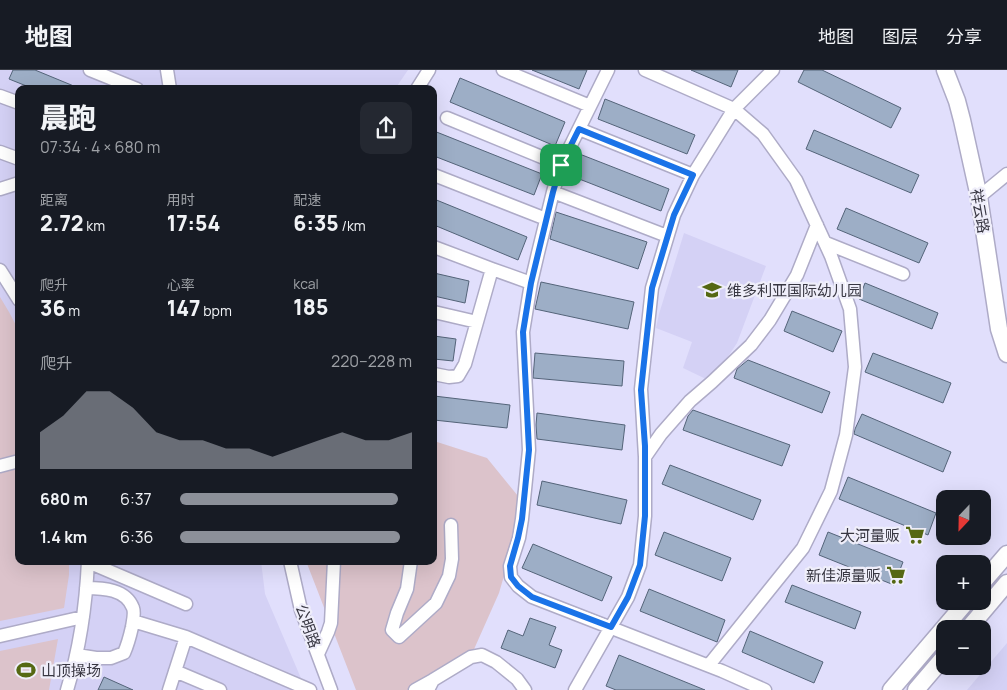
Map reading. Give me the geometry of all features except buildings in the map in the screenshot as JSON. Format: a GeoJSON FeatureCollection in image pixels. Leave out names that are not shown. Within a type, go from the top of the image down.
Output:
{"type":"FeatureCollection","features":[{"type":"Feature","properties":{"kind":"main road","name":"祥云路"},"geometry":{"type":"LineString","coordinates":[[945,70],[962,120],[979,198],[999,329],[1007,354]]}},
{"type":"Feature","properties":{"kind":"main road"},"geometry":{"type":"LineString","coordinates":[[991,573],[1007,554]]}},
{"type":"Feature","properties":{"kind":"main road"},"geometry":{"type":"LineString","coordinates":[[976,620],[1007,583]]}},
{"type":"Feature","properties":{"kind":"main road"},"geometry":{"type":"LineString","coordinates":[[891,690],[959,610]]}},
{"type":"Feature","properties":{"kind":"main road"},"geometry":{"type":"LineString","coordinates":[[916,690],[936,667]]}},
{"type":"Feature","properties":{"kind":"street"},"geometry":{"type":"LineString","coordinates":[[90,70],[127,85]]}},
{"type":"Feature","properties":{"kind":"street"},"geometry":{"type":"LineString","coordinates":[[167,70],[169,85]]}},
{"type":"Feature","properties":{"kind":"street"},"geometry":{"type":"LineString","coordinates":[[420,85],[429,70]]}},
{"type":"Feature","properties":{"kind":"street"},"geometry":{"type":"LineString","coordinates":[[503,70],[590,106]]}},
{"type":"Feature","properties":{"kind":"street"},"geometry":{"type":"LineString","coordinates":[[608,70],[561,165],[531,283],[523,332],[529,450],[522,519],[510,566],[511,577],[518,586],[532,597],[709,666],[765,690]]}},
{"type":"Feature","properties":{"kind":"street"},"geometry":{"type":"LineString","coordinates":[[645,70],[734,109],[763,134],[796,180],[832,256],[850,309],[855,367],[846,435],[831,491],[803,548],[709,666]]}},
{"type":"Feature","properties":{"kind":"street"},"geometry":{"type":"LineString","coordinates":[[575,690],[628,597],[640,565],[645,516],[645,457],[641,390],[652,288],[667,236],[674,215],[693,175],[734,109],[773,70]]}},
{"type":"Feature","properties":{"kind":"street"},"geometry":{"type":"LineString","coordinates":[[0,96],[15,102]]}},
{"type":"Feature","properties":{"kind":"street"},"geometry":{"type":"LineString","coordinates":[[447,118],[561,165]]}},
{"type":"Feature","properties":{"kind":"street"},"geometry":{"type":"LineString","coordinates":[[579,129],[693,175]]}},
{"type":"Feature","properties":{"kind":"street"},"geometry":{"type":"LineString","coordinates":[[0,152],[15,158]]}},
{"type":"Feature","properties":{"kind":"street"},"geometry":{"type":"LineString","coordinates":[[979,198],[1007,174]]}},
{"type":"Feature","properties":{"kind":"street"},"geometry":{"type":"LineString","coordinates":[[437,176],[546,219]]}},
{"type":"Feature","properties":{"kind":"street"},"geometry":{"type":"LineString","coordinates":[[0,189],[15,184]]}},
{"type":"Feature","properties":{"kind":"street"},"geometry":{"type":"LineString","coordinates":[[553,192],[667,236]]}},
{"type":"Feature","properties":{"kind":"street"},"geometry":{"type":"LineString","coordinates":[[645,457],[661,434],[690,401],[751,345],[770,320],[794,279],[817,225]]}},
{"type":"Feature","properties":{"kind":"street"},"geometry":{"type":"LineString","coordinates":[[826,243],[903,274]]}},
{"type":"Feature","properties":{"kind":"street"},"geometry":{"type":"LineString","coordinates":[[437,248],[531,283]]}},
{"type":"Feature","properties":{"kind":"street"},"geometry":{"type":"LineString","coordinates":[[0,270],[15,294]]}},
{"type":"Feature","properties":{"kind":"street"},"geometry":{"type":"LineString","coordinates":[[437,375],[449,377],[458,376],[465,364],[492,270]]}},
{"type":"Feature","properties":{"kind":"street"},"geometry":{"type":"LineString","coordinates":[[437,313],[477,322]]}},
{"type":"Feature","properties":{"kind":"street"},"geometry":{"type":"LineString","coordinates":[[0,466],[15,463]]}},
{"type":"Feature","properties":{"kind":"street"},"geometry":{"type":"LineString","coordinates":[[410,565],[407,589],[392,630],[399,637],[436,603],[449,576],[452,559],[451,525]]}},
{"type":"Feature","properties":{"kind":"street"},"geometry":{"type":"LineString","coordinates":[[67,690],[77,655],[88,565]]}},
{"type":"Feature","properties":{"kind":"street"},"geometry":{"type":"LineString","coordinates":[[95,565],[186,604]]}},
{"type":"Feature","properties":{"kind":"street","name":"公明路"},"geometry":{"type":"LineString","coordinates":[[291,565],[302,610],[331,690]]}},
{"type":"Feature","properties":{"kind":"street"},"geometry":{"type":"LineString","coordinates":[[318,654],[331,623],[334,565]]}},
{"type":"Feature","properties":{"kind":"street"},"geometry":{"type":"LineString","coordinates":[[77,655],[111,658],[124,653],[133,621],[134,609],[126,596],[104,588],[86,588]]}},
{"type":"Feature","properties":{"kind":"street"},"geometry":{"type":"LineString","coordinates":[[0,636],[83,617]]}},
{"type":"Feature","properties":{"kind":"street"},"geometry":{"type":"LineString","coordinates":[[133,621],[186,637],[310,690]]}},
{"type":"Feature","properties":{"kind":"street"},"geometry":{"type":"LineString","coordinates":[[168,690],[186,637]]}},
{"type":"Feature","properties":{"kind":"street"},"geometry":{"type":"LineString","coordinates":[[415,690],[430,685],[471,657],[482,655],[496,662],[517,679],[525,690]]}},
{"type":"Feature","properties":{"kind":"street"},"geometry":{"type":"LineString","coordinates":[[175,671],[220,690]]}},
{"type":"Feature","properties":{"kind":"shaded area"},"geometry":{"type":"Polygon","coordinates":[[[0,70],[408,70],[398,85],[15,85],[15,565],[261,565],[265,594],[306,690],[0,690],[0,70]]]}},
{"type":"Feature","properties":{"kind":"shaded area","name":"维多利亚国际幼儿园"},"geometry":{"type":"Polygon","coordinates":[[[684,233],[766,266],[737,343],[723,364],[706,379],[683,368],[692,342],[656,328],[684,233]]]}},
{"type":"Feature","properties":{"kind":"shaded area"},"geometry":{"type":"Polygon","coordinates":[[[0,297],[15,323],[15,565],[69,565],[69,575],[64,608],[0,621],[0,297]]]}},
{"type":"Feature","properties":{"kind":"shaded area"},"geometry":{"type":"Polygon","coordinates":[[[437,442],[487,458],[518,496],[513,545],[499,593],[471,656],[407,690],[356,690],[308,565],[437,565],[437,442]]]}},
{"type":"Feature","properties":{"kind":"shaded area","name":"山顶操场"},"geometry":{"type":"Polygon","coordinates":[[[58,639],[49,690],[0,690],[0,651],[58,639]]]}},
{"type":"Feature","properties":{"kind":"shaded area"},"geometry":{"type":"Polygon","coordinates":[[[1007,643],[1007,690],[967,690],[980,675],[991,675],[991,662],[1007,643]]]}},
{"type":"Feature","properties":{"kind":"place","name":"维多利亚国际幼儿园"},"geometry":{"type":"Point","coordinates":[712,290]}},
{"type":"Feature","properties":{"kind":"place","name":"大河量贩"},"geometry":{"type":"Point","coordinates":[915,535]}},
{"type":"Feature","properties":{"kind":"place","name":"新佳源量贩"},"geometry":{"type":"Point","coordinates":[896,575]}},
{"type":"Feature","properties":{"kind":"place","name":"山顶操场"},"geometry":{"type":"Point","coordinates":[26,670]}},
{"type":"Feature","properties":{"kind":"route"},"geometry":{"type":"LineString","coordinates":[[579,129],[693,175],[674,215],[652,288],[641,390],[645,446],[645,516],[640,565],[628,597],[611,627],[532,597],[518,586],[511,577],[510,566],[522,519],[529,450],[523,332],[531,283],[561,165],[579,129]]}}]}
